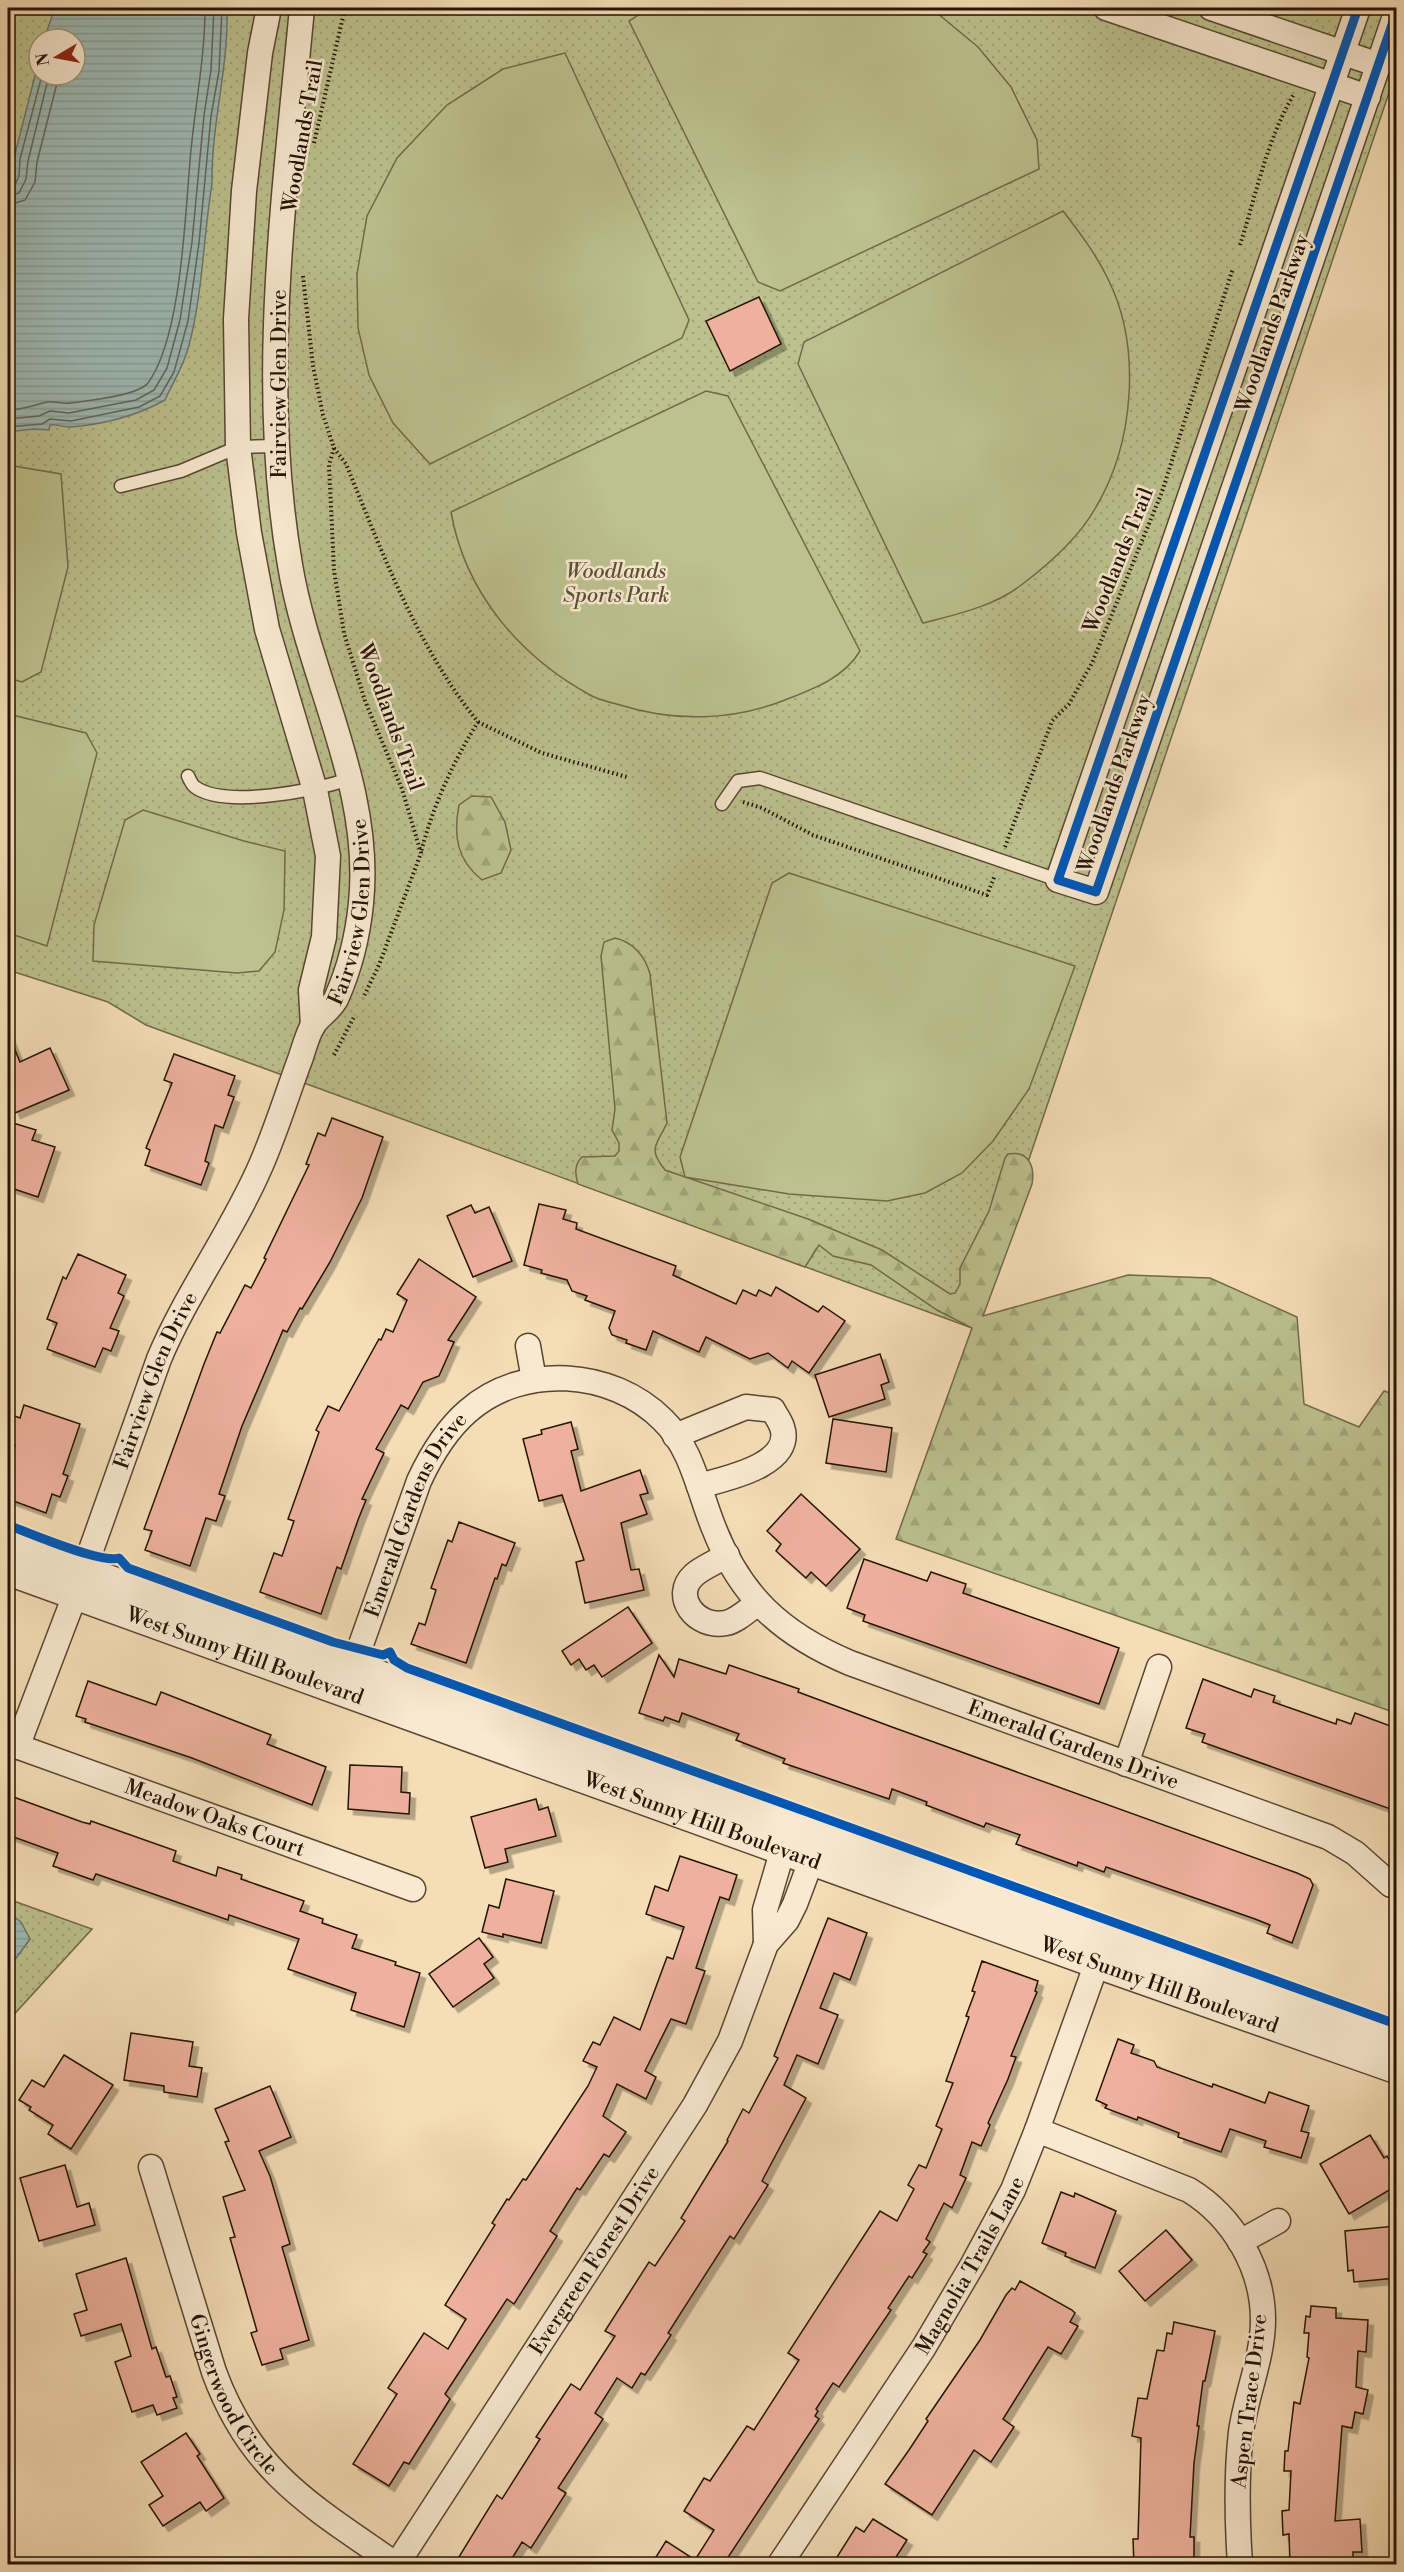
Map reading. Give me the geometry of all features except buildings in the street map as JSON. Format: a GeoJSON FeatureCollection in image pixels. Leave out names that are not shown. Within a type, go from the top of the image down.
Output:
{"type":"FeatureCollection","features":[{"type":"Feature","properties":{"kind":"street","name":"Fairview Glen Drive"},"geometry":{"type":"LineString","coordinates":[[270,8],[260,52],[244,191],[236,319],[238,447],[249,533],[267,629],[315,790],[328,856],[324,937],[311,990],[313,1026]]}},
{"type":"Feature","properties":{"kind":"street","name":"Fairview Glen Drive"},"geometry":{"type":"LineString","coordinates":[[12,1745],[79,1584],[159,1359],[174,1324],[227,1233],[261,1165],[313,1026],[335,1002],[352,950],[361,904],[363,859],[360,823],[350,779],[301,619],[290,566],[276,446],[274,335],[302,8]]}},
{"type":"Feature","properties":{"kind":"street"},"geometry":{"type":"LineString","coordinates":[[1106,8],[1368,97]]}},
{"type":"Feature","properties":{"kind":"street"},"geometry":{"type":"LineString","coordinates":[[1211,8],[1379,65]]}},
{"type":"Feature","properties":{"kind":"street","name":"Woodlands Parkway"},"geometry":{"type":"LineString","coordinates":[[1358,8],[1058,880],[1096,892],[1396,13]]}},
{"type":"Feature","properties":{"kind":"street"},"geometry":{"type":"LineString","coordinates":[[528,1346],[534,1380]]}},
{"type":"Feature","properties":{"kind":"street","name":"Emerald Gardens Drive"},"geometry":{"type":"LineString","coordinates":[[349,1680],[419,1481],[432,1453],[468,1411],[505,1389],[534,1380],[569,1378],[622,1391],[664,1420],[690,1463],[713,1527],[744,1588],[783,1626],[829,1654],[1328,1837],[1355,1853],[1391,1885]]}},
{"type":"Feature","properties":{"kind":"street"},"geometry":{"type":"LineString","coordinates":[[675,1436],[746,1407],[773,1410],[783,1428],[782,1445],[768,1460],[753,1470],[699,1486]]}},
{"type":"Feature","properties":{"kind":"street","name":"West Sunny Hill Boulevard"},"geometry":{"type":"LineString","coordinates":[[8,1545],[79,1584]]}},
{"type":"Feature","properties":{"kind":"street"},"geometry":{"type":"LineString","coordinates":[[727,1556],[694,1575],[686,1590],[688,1607],[699,1620],[711,1625],[729,1623],[758,1603]]}},
{"type":"Feature","properties":{"kind":"street","name":"West Sunny Hill Boulevard"},"geometry":{"type":"LineString","coordinates":[[8,1570],[79,1584],[349,1680],[1101,1951],[1396,2068]]}},
{"type":"Feature","properties":{"kind":"street"},"geometry":{"type":"LineString","coordinates":[[1126,1764],[1159,1667]]}},
{"type":"Feature","properties":{"kind":"street","name":"Meadow Oaks Court"},"geometry":{"type":"LineString","coordinates":[[12,1745],[412,1889]]}},
{"type":"Feature","properties":{"kind":"street","name":"Evergreen Forest Drive"},"geometry":{"type":"LineString","coordinates":[[766,1944],[765,1910],[786,1838]]}},
{"type":"Feature","properties":{"kind":"street","name":"Evergreen Forest Drive"},"geometry":{"type":"LineString","coordinates":[[396,2565],[674,2141],[730,2041],[766,1944],[787,1920],[816,1848]]}},
{"type":"Feature","properties":{"kind":"street","name":"West Sunny Hill Boulevard"},"geometry":{"type":"LineString","coordinates":[[1101,1951],[1396,2043]]}},
{"type":"Feature","properties":{"kind":"street","name":"Magnolia Trails Lane"},"geometry":{"type":"LineString","coordinates":[[780,2565],[924,2347],[1013,2190],[1101,1951]]}},
{"type":"Feature","properties":{"kind":"street","name":"Aspen Trace Drive"},"geometry":{"type":"LineString","coordinates":[[1037,2130],[1189,2190],[1208,2202],[1225,2219],[1240,2242],[1257,2280],[1263,2320],[1242,2430],[1237,2490],[1240,2565]]}},
{"type":"Feature","properties":{"kind":"street","name":"Gingerwood Circle"},"geometry":{"type":"LineString","coordinates":[[151,2167],[214,2372],[226,2404],[239,2427],[271,2470],[294,2492],[396,2565]]}},
{"type":"Feature","properties":{"kind":"street"},"geometry":{"type":"LineString","coordinates":[[1240,2242],[1278,2221]]}},
{"type":"Feature","properties":{"kind":"lane"},"geometry":{"type":"LineString","coordinates":[[121,486],[181,471],[238,447],[276,446]]}},
{"type":"Feature","properties":{"kind":"lane"},"geometry":{"type":"LineString","coordinates":[[188,776],[193,786],[210,794],[237,796],[315,790],[350,779]]}},
{"type":"Feature","properties":{"kind":"lane"},"geometry":{"type":"LineString","coordinates":[[722,804],[738,781],[760,778],[1058,880]]}},
{"type":"Feature","properties":{"kind":"path"},"geometry":{"type":"LineString","coordinates":[[1240,245],[1266,160],[1296,91]]}},
{"type":"Feature","properties":{"kind":"path"},"geometry":{"type":"LineString","coordinates":[[722,804],[742,802],[762,808],[813,835],[987,896],[996,873]]}},
{"type":"Feature","properties":{"kind":"green space","name":"Woodlands Sports Park"},"geometry":{"type":"Polygon","coordinates":[[[8,8],[1396,8],[1396,72],[972,1328],[146,1025],[108,1002],[8,970],[8,8]]]}},
{"type":"Feature","properties":{"kind":"green space"},"geometry":{"type":"Polygon","coordinates":[[[649,8],[931,8],[978,47],[1011,87],[1037,140],[1039,169],[780,291],[758,282],[629,21],[649,8]]]}},
{"type":"Feature","properties":{"kind":"green space"},"geometry":{"type":"Polygon","coordinates":[[[565,53],[689,320],[682,338],[430,464],[393,423],[369,375],[358,328],[357,274],[367,216],[397,158],[447,105],[503,69],[565,53]]]}},
{"type":"Feature","properties":{"kind":"green space"},"geometry":{"type":"Polygon","coordinates":[[[1063,211],[1087,244],[1108,279],[1119,306],[1126,334],[1129,394],[1119,454],[1109,482],[1089,518],[1072,540],[1041,569],[1020,586],[998,599],[974,609],[923,623],[798,364],[804,342],[1063,211]]]}},
{"type":"Feature","properties":{"kind":"green space"},"geometry":{"type":"Polygon","coordinates":[[[706,391],[728,396],[860,651],[845,668],[827,682],[765,707],[703,717],[640,711],[593,697],[540,661],[519,641],[482,595],[458,541],[451,512],[706,391]]]}},
{"type":"Feature","properties":{"kind":"green space"},"geometry":{"type":"Polygon","coordinates":[[[8,465],[61,474],[68,567],[41,672],[22,682],[8,678],[8,465]]]}},
{"type":"Feature","properties":{"kind":"green space"},"geometry":{"type":"Polygon","coordinates":[[[8,714],[86,733],[97,753],[47,946],[8,933],[8,714]]]}},
{"type":"Feature","properties":{"kind":"green space"},"geometry":{"type":"Polygon","coordinates":[[[472,796],[491,797],[505,822],[511,850],[501,873],[482,880],[462,856],[457,837],[459,805],[472,796]]]}},
{"type":"Feature","properties":{"kind":"green space"},"geometry":{"type":"Polygon","coordinates":[[[143,810],[285,851],[284,910],[275,952],[259,971],[237,973],[93,961],[94,925],[125,820],[143,810]]]}},
{"type":"Feature","properties":{"kind":"green space"},"geometry":{"type":"Polygon","coordinates":[[[789,873],[1075,966],[1029,1089],[993,1141],[962,1173],[925,1193],[887,1201],[789,1194],[685,1177],[680,1157],[772,883],[789,873]]]}},
{"type":"Feature","properties":{"kind":"green space"},"geometry":{"type":"Polygon","coordinates":[[[615,938],[633,946],[645,961],[650,974],[667,1123],[655,1151],[665,1170],[808,1219],[882,1250],[950,1294],[955,1293],[960,1284],[960,1268],[989,1211],[1005,1158],[1008,1154],[1015,1153],[1026,1157],[1029,1161],[1032,1184],[983,1316],[1128,1275],[1210,1278],[1297,1317],[1304,1404],[1359,1427],[1384,1391],[1396,1395],[1396,1713],[896,1539],[972,1328],[937,1310],[871,1265],[833,1256],[819,1245],[805,1267],[578,1184],[576,1170],[582,1157],[615,1156],[619,1151],[619,1143],[612,1130],[615,1109],[601,956],[604,942],[615,938]]]}},
{"type":"Feature","properties":{"kind":"green space"},"geometry":{"type":"Polygon","coordinates":[[[8,1899],[92,1929],[8,2021],[8,1969],[30,1939],[8,1912],[8,1899]]]}},
{"type":"Feature","properties":{"kind":"water"},"geometry":{"type":"Polygon","coordinates":[[[55,8],[227,8],[225,52],[200,287],[188,349],[165,400],[143,411],[106,422],[69,427],[50,425],[49,430],[8,432],[8,188],[13,175],[14,158],[32,87],[87,87],[87,27],[48,27],[55,8]]]}},
{"type":"Feature","properties":{"kind":"water"},"geometry":{"type":"Polygon","coordinates":[[[8,1912],[21,1922],[30,1939],[8,1969],[8,1912]]]}},
{"type":"Feature","properties":{"kind":"cycle path"},"geometry":{"type":"LineString","coordinates":[[1358,8],[1058,880],[1096,892],[1396,13]]}},
{"type":"Feature","properties":{"kind":"cycle path"},"geometry":{"type":"LineString","coordinates":[[8,1525],[82,1552],[110,1559],[119,1558],[128,1568],[333,1642],[383,1655],[390,1652],[394,1660],[407,1668],[1396,2024]]}}]}
